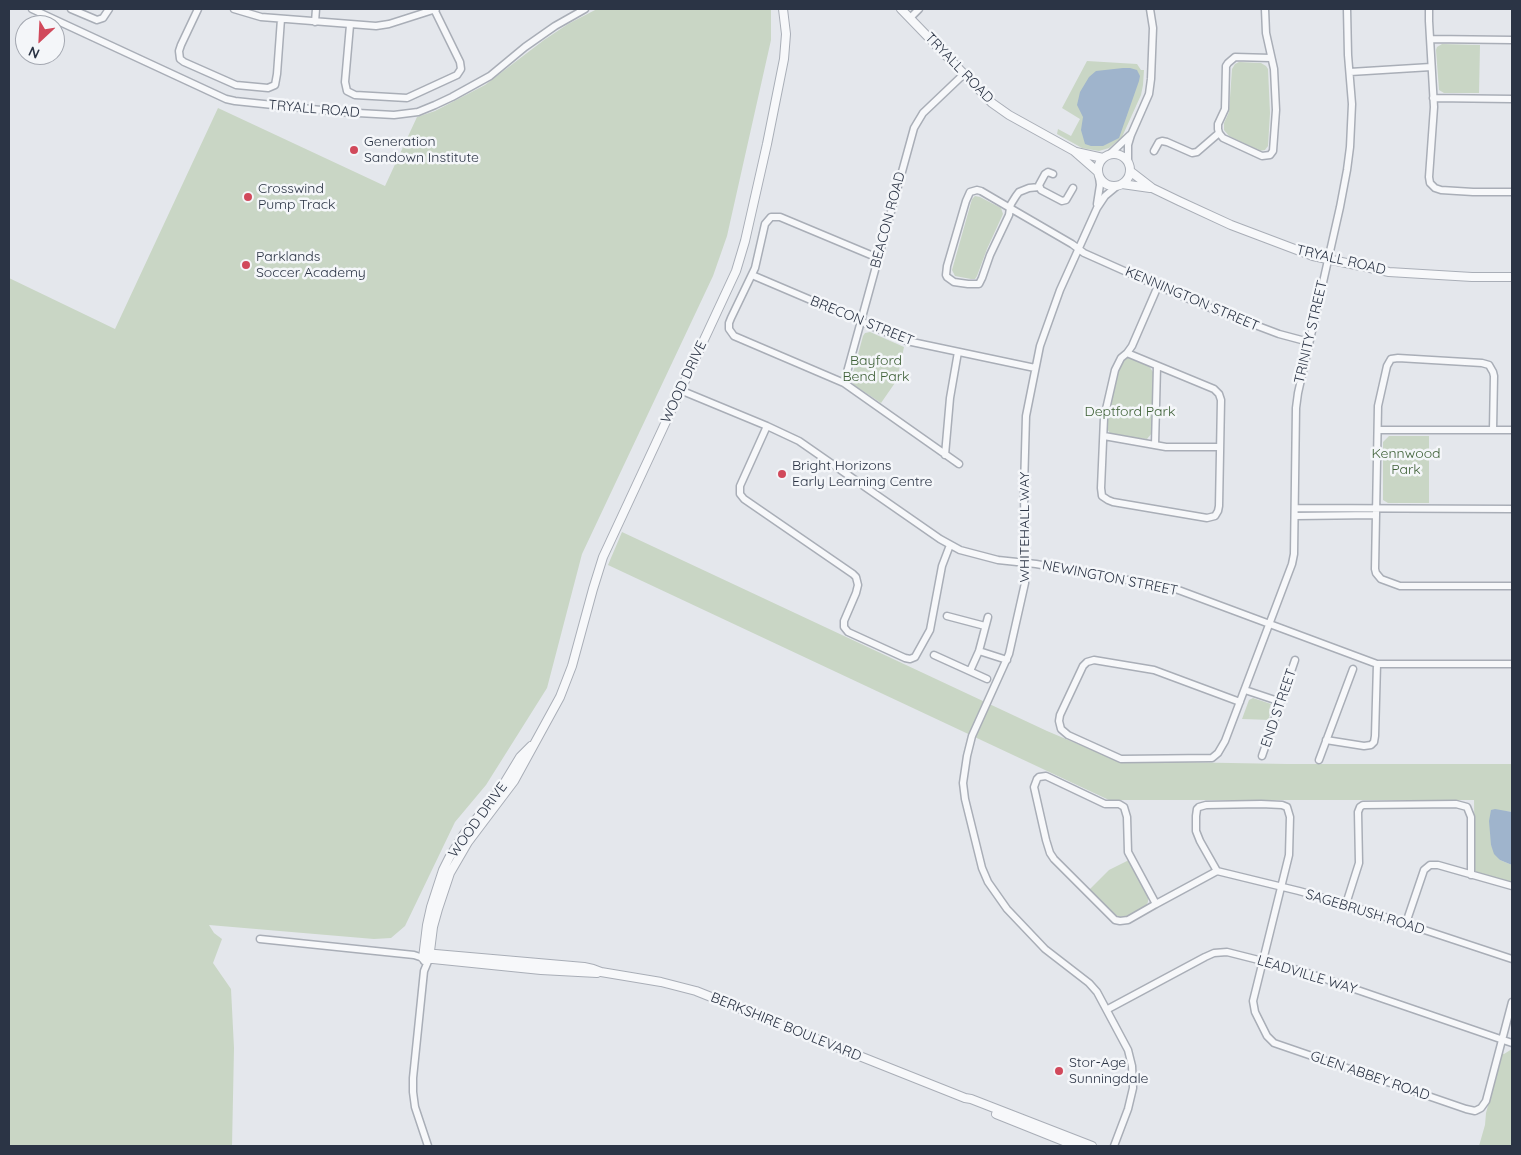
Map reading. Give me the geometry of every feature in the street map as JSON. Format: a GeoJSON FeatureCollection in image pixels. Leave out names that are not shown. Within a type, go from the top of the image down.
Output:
{"type":"FeatureCollection","features":[{"type":"Feature","properties":{"kind":"street","name":"TRYALL ROAD"},"geometry":{"type":"LineString","coordinates":[[32,9],[226,99],[340,112],[394,115],[418,112],[483,80],[496,72],[525,47],[584,9]]}},
{"type":"Feature","properties":{"kind":"street"},"geometry":{"type":"LineString","coordinates":[[71,9],[97,20],[103,18],[108,9]]}},
{"type":"Feature","properties":{"kind":"street"},"geometry":{"type":"LineString","coordinates":[[198,9],[181,45],[180,59],[236,85],[268,88],[275,85],[278,74],[281,19]]}},
{"type":"Feature","properties":{"kind":"street"},"geometry":{"type":"LineString","coordinates":[[234,9],[248,14],[281,19],[381,26],[435,9],[460,62],[461,69],[457,75],[408,98],[355,95],[347,91],[345,82],[350,25]]}},
{"type":"Feature","properties":{"kind":"street"},"geometry":{"type":"LineString","coordinates":[[315,22],[316,9]]}},
{"type":"Feature","properties":{"kind":"street","name":"WOOD DRIVE"},"geometry":{"type":"LineString","coordinates":[[428,1146],[415,1107],[413,1078],[426,958],[427,925],[431,907],[449,858],[464,834],[500,790],[520,757],[537,740],[555,708],[569,676],[596,577],[605,552],[732,281],[742,252],[784,59],[786,34],[783,9]]}},
{"type":"Feature","properties":{"kind":"street"},"geometry":{"type":"LineString","coordinates":[[910,18],[920,9]]}},
{"type":"Feature","properties":{"kind":"street"},"geometry":{"type":"LineString","coordinates":[[1131,134],[1099,164],[1099,175],[1106,185],[1119,185],[1128,179],[1128,145],[1148,94],[1151,79],[1153,28],[1150,9]]}},
{"type":"Feature","properties":{"kind":"street"},"geometry":{"type":"LineString","coordinates":[[1265,9],[1266,33],[1274,69],[1276,110],[1273,150],[1270,155],[1262,156],[1222,138],[1219,133],[1218,124],[1224,109],[1226,66],[1228,63],[1235,58],[1271,58]]}},
{"type":"Feature","properties":{"kind":"street","name":"TRINITY STREET"},"geometry":{"type":"LineString","coordinates":[[1240,702],[1154,670],[1094,660],[1086,662],[1083,666],[1060,715],[1059,722],[1061,729],[1068,735],[1118,758],[1207,758],[1215,756],[1223,747],[1270,624],[1294,554],[1296,408],[1299,386],[1347,170],[1352,104],[1347,9]]}},
{"type":"Feature","properties":{"kind":"street"},"geometry":{"type":"LineString","coordinates":[[1429,9],[1433,98],[1429,176],[1432,186],[1441,190],[1512,192]]}},
{"type":"Feature","properties":{"kind":"street","name":"TRYALL ROAD"},"geometry":{"type":"LineString","coordinates":[[904,10],[985,97],[999,109],[1074,151],[1099,175]]}},
{"type":"Feature","properties":{"kind":"street"},"geometry":{"type":"LineString","coordinates":[[1430,39],[1512,40]]}},
{"type":"Feature","properties":{"kind":"street"},"geometry":{"type":"LineString","coordinates":[[1350,72],[1431,67]]}},
{"type":"Feature","properties":{"kind":"street","name":"BEACON ROAD"},"geometry":{"type":"LineString","coordinates":[[844,383],[914,128],[924,113],[964,74]]}},
{"type":"Feature","properties":{"kind":"street"},"geometry":{"type":"LineString","coordinates":[[1433,98],[1512,99]]}},
{"type":"Feature","properties":{"kind":"street"},"geometry":{"type":"LineString","coordinates":[[1154,151],[1159,142],[1162,141],[1192,153],[1197,152],[1219,133]]}},
{"type":"Feature","properties":{"kind":"street","name":"TRYALL ROAD"},"geometry":{"type":"LineString","coordinates":[[1074,151],[1107,156]]}},
{"type":"Feature","properties":{"kind":"street"},"geometry":{"type":"LineString","coordinates":[[1107,156],[1122,156],[1129,167]]}},
{"type":"Feature","properties":{"kind":"street","name":"TRYALL ROAD"},"geometry":{"type":"LineString","coordinates":[[1129,167],[1152,188],[1231,225],[1312,256],[1389,272],[1472,277],[1512,277]]}},
{"type":"Feature","properties":{"kind":"street"},"geometry":{"type":"LineString","coordinates":[[1039,187],[1045,174],[1048,172],[1053,174]]}},
{"type":"Feature","properties":{"kind":"street","name":"WHITEHALL WAY"},"geometry":{"type":"LineString","coordinates":[[1097,208],[1100,190],[1099,175]]}},
{"type":"Feature","properties":{"kind":"street","name":"TRYALL ROAD"},"geometry":{"type":"LineString","coordinates":[[1119,185],[1152,188]]}},
{"type":"Feature","properties":{"kind":"street","name":"WHITEHALL WAY"},"geometry":{"type":"LineString","coordinates":[[1114,1146],[1132,1098],[1134,1079],[1128,1050],[1108,1009],[1093,987],[1045,949],[1010,914],[988,882],[982,868],[964,793],[963,775],[975,728],[1011,648],[1025,583],[1024,488],[1026,416],[1045,328],[1078,248],[1097,208],[1106,196],[1119,185]]}},
{"type":"Feature","properties":{"kind":"street"},"geometry":{"type":"LineString","coordinates":[[1039,187],[1041,190],[1062,201],[1066,200],[1073,188]]}},
{"type":"Feature","properties":{"kind":"street"},"geometry":{"type":"LineString","coordinates":[[1010,208],[981,191],[974,190],[968,195],[946,271],[947,278],[973,285],[979,284],[981,281],[990,255],[1010,208],[1011,204],[1018,192],[1039,187]]}},
{"type":"Feature","properties":{"kind":"street","name":"KENNINGTON STREET"},"geometry":{"type":"LineString","coordinates":[[1010,208],[1093,257],[1158,286],[1278,334],[1309,342]]}},
{"type":"Feature","properties":{"kind":"street"},"geometry":{"type":"LineString","coordinates":[[878,258],[774,216],[768,219],[765,224],[752,275],[728,326],[734,336],[844,383],[959,464]]}},
{"type":"Feature","properties":{"kind":"street","name":"BRECON STREET"},"geometry":{"type":"LineString","coordinates":[[752,275],[907,341],[1035,368]]}},
{"type":"Feature","properties":{"kind":"street"},"geometry":{"type":"LineString","coordinates":[[1127,353],[1214,389],[1220,394],[1218,511],[1215,516],[1207,518],[1113,502],[1102,496],[1104,418],[1112,378],[1121,358],[1132,346],[1158,286]]}},
{"type":"Feature","properties":{"kind":"street"},"geometry":{"type":"LineString","coordinates":[[946,455],[950,398],[958,352]]}},
{"type":"Feature","properties":{"kind":"street"},"geometry":{"type":"LineString","coordinates":[[1493,430],[1494,376],[1489,365],[1482,363],[1391,359],[1387,366],[1378,406],[1375,568],[1376,573],[1381,579],[1406,587],[1512,586]]}},
{"type":"Feature","properties":{"kind":"street"},"geometry":{"type":"LineString","coordinates":[[1155,445],[1156,366]]}},
{"type":"Feature","properties":{"kind":"street","name":"NEWINGTON STREET"},"geometry":{"type":"LineString","coordinates":[[680,390],[767,426],[804,444],[960,550],[998,560],[1173,588],[1377,664],[1512,664]]}},
{"type":"Feature","properties":{"kind":"street"},"geometry":{"type":"LineString","coordinates":[[767,426],[740,486],[740,494],[744,499],[856,577],[858,586],[844,621],[844,627],[848,632],[905,658],[915,657],[930,630],[944,560],[950,545]]}},
{"type":"Feature","properties":{"kind":"street"},"geometry":{"type":"LineString","coordinates":[[1378,430],[1512,430]]}},
{"type":"Feature","properties":{"kind":"street"},"geometry":{"type":"LineString","coordinates":[[1104,436],[1155,445],[1220,446]]}},
{"type":"Feature","properties":{"kind":"street"},"geometry":{"type":"LineString","coordinates":[[1295,508],[1376,512]]}},
{"type":"Feature","properties":{"kind":"street"},"geometry":{"type":"LineString","coordinates":[[1295,516],[1512,509]]}},
{"type":"Feature","properties":{"kind":"street"},"geometry":{"type":"LineString","coordinates":[[947,616],[985,626]]}},
{"type":"Feature","properties":{"kind":"street"},"geometry":{"type":"LineString","coordinates":[[970,671],[979,651],[988,617]]}},
{"type":"Feature","properties":{"kind":"street"},"geometry":{"type":"LineString","coordinates":[[979,651],[1007,660]]}},
{"type":"Feature","properties":{"kind":"street"},"geometry":{"type":"LineString","coordinates":[[934,655],[987,679]]}},
{"type":"Feature","properties":{"kind":"street","name":"END STREET"},"geometry":{"type":"LineString","coordinates":[[1262,756],[1296,660]]}},
{"type":"Feature","properties":{"kind":"street"},"geometry":{"type":"LineString","coordinates":[[1326,740],[1364,746],[1374,742],[1377,664]]}},
{"type":"Feature","properties":{"kind":"street"},"geometry":{"type":"LineString","coordinates":[[1319,760],[1354,669]]}},
{"type":"Feature","properties":{"kind":"street"},"geometry":{"type":"LineString","coordinates":[[1245,690],[1280,702]]}},
{"type":"Feature","properties":{"kind":"street"},"geometry":{"type":"LineString","coordinates":[[1156,904],[1128,852],[1128,817],[1124,807],[1119,804],[1105,804],[1046,776],[1036,778],[1034,787],[1048,848],[1054,860],[1115,920],[1120,921],[1128,920],[1217,871],[1200,842],[1196,831],[1196,816],[1199,806],[1285,805],[1289,809],[1290,817],[1290,847],[1263,961]]}},
{"type":"Feature","properties":{"kind":"street"},"geometry":{"type":"LineString","coordinates":[[1346,904],[1358,863],[1358,812],[1364,805],[1456,804],[1467,807],[1471,817],[1471,875]]}},
{"type":"Feature","properties":{"kind":"street"},"geometry":{"type":"LineString","coordinates":[[1406,923],[1427,866],[1434,864],[1512,886]]}},
{"type":"Feature","properties":{"kind":"street","name":"SAGEBRUSH ROAD"},"geometry":{"type":"LineString","coordinates":[[1217,871],[1346,904],[1512,959]]}},
{"type":"Feature","properties":{"kind":"street","name":"BERKSHIRE BOULEVARD"},"geometry":{"type":"LineString","coordinates":[[260,939],[549,970],[584,973],[601,972],[661,982],[696,991],[965,1098],[1092,1146]]}},
{"type":"Feature","properties":{"kind":"street","name":"LEADVILLE WAY"},"geometry":{"type":"LineString","coordinates":[[1108,1009],[1214,954],[1227,952],[1302,971],[1512,1043]]}},
{"type":"Feature","properties":{"kind":"street","name":"GLEN ABBEY ROAD"},"geometry":{"type":"LineString","coordinates":[[1263,961],[1253,1006],[1270,1040],[1466,1109],[1475,1111],[1484,1106],[1502,1039]]}},
{"type":"Feature","properties":{"kind":"street"},"geometry":{"type":"LineString","coordinates":[[1502,1039],[1512,1002]]}},
{"type":"Feature","properties":{"kind":"street","name":"BERKSHIRE BOULEVARD"},"geometry":{"type":"LineString","coordinates":[[965,1098],[970,1103],[979,1107],[1076,1146]]}},
{"type":"Feature","properties":{"kind":"green space"},"geometry":{"type":"Polygon","coordinates":[[[597,9],[771,9],[771,40],[727,236],[713,276],[582,554],[547,688],[486,785],[455,822],[405,926],[391,938],[374,939],[209,925],[214,933],[222,939],[213,963],[231,989],[234,1048],[232,1146],[9,1146],[9,278],[115,329],[218,108],[385,186],[417,117],[435,111],[485,85],[544,40],[568,24],[597,9]]]}},
{"type":"Feature","properties":{"kind":"green space"},"geometry":{"type":"Polygon","coordinates":[[[1442,44],[1480,45],[1479,93],[1444,93],[1439,90],[1436,50],[1442,44]]]}},
{"type":"Feature","properties":{"kind":"green space"},"geometry":{"type":"Polygon","coordinates":[[[1087,61],[1137,64],[1141,70],[1144,70],[1141,95],[1122,137],[1109,148],[1099,151],[1082,148],[1057,134],[1058,129],[1071,136],[1080,119],[1062,108],[1087,61]]]}},
{"type":"Feature","properties":{"kind":"green space"},"geometry":{"type":"Polygon","coordinates":[[[1239,62],[1261,63],[1268,69],[1270,113],[1268,146],[1265,150],[1260,151],[1229,136],[1224,130],[1224,123],[1229,112],[1232,69],[1239,62]]]}},
{"type":"Feature","properties":{"kind":"green space"},"geometry":{"type":"Polygon","coordinates":[[[975,196],[1001,208],[1003,214],[977,276],[975,279],[971,279],[955,276],[952,270],[972,199],[975,196]]]}},
{"type":"Feature","properties":{"kind":"green space","name":"Bayford Bend Park"},"geometry":{"type":"Polygon","coordinates":[[[870,332],[904,347],[897,380],[881,403],[854,385],[851,380],[863,336],[865,333],[870,332]]]}},
{"type":"Feature","properties":{"kind":"green space","name":"Deptford Park"},"geometry":{"type":"Polygon","coordinates":[[[1127,358],[1149,366],[1153,372],[1152,433],[1147,439],[1113,435],[1107,429],[1107,416],[1118,369],[1127,358]]]}},
{"type":"Feature","properties":{"kind":"green space","name":"Kennwood Park"},"geometry":{"type":"Polygon","coordinates":[[[1389,436],[1429,436],[1429,503],[1388,503],[1383,500],[1383,442],[1389,436]]]}},
{"type":"Feature","properties":{"kind":"green space"},"geometry":{"type":"Polygon","coordinates":[[[622,532],[1047,731],[1118,761],[1287,764],[1512,764],[1512,812],[1504,811],[1491,838],[1491,845],[1500,860],[1512,865],[1512,883],[1479,874],[1475,871],[1474,800],[1109,800],[608,565],[622,532]]]}},
{"type":"Feature","properties":{"kind":"green space"},"geometry":{"type":"Polygon","coordinates":[[[1253,698],[1271,704],[1269,717],[1271,720],[1242,719],[1249,700],[1253,698]]]}},
{"type":"Feature","properties":{"kind":"green space"},"geometry":{"type":"Polygon","coordinates":[[[1129,860],[1148,897],[1148,902],[1145,907],[1126,917],[1118,917],[1089,890],[1109,870],[1129,860]]]}},
{"type":"Feature","properties":{"kind":"green space"},"geometry":{"type":"Polygon","coordinates":[[[1512,1049],[1512,1146],[1479,1146],[1502,1053],[1504,1054],[1512,1049]]]}},
{"type":"Feature","properties":{"kind":"water"},"geometry":{"type":"Polygon","coordinates":[[[1123,68],[1137,70],[1140,76],[1119,138],[1103,146],[1085,144],[1081,130],[1083,117],[1077,105],[1080,92],[1089,77],[1096,71],[1123,68]]]}},
{"type":"Feature","properties":{"kind":"water"},"geometry":{"type":"Polygon","coordinates":[[[1491,810],[1512,812],[1512,865],[1500,860],[1494,854],[1491,845],[1489,821],[1491,810]]]}},
{"type":"Feature","properties":{"kind":"place","name":"Generation Sandown Institute"},"geometry":{"type":"Point","coordinates":[354,150]}},
{"type":"Feature","properties":{"kind":"place","name":"Crosswind Pump Track"},"geometry":{"type":"Point","coordinates":[248,197]}},
{"type":"Feature","properties":{"kind":"place","name":"Parklands Soccer Academy"},"geometry":{"type":"Point","coordinates":[246,265]}},
{"type":"Feature","properties":{"kind":"place","name":"Bright Horizons Early Learning Centre"},"geometry":{"type":"Point","coordinates":[782,474]}},
{"type":"Feature","properties":{"kind":"place","name":"Stor-Age Sunningdale"},"geometry":{"type":"Point","coordinates":[1059,1071]}}]}
